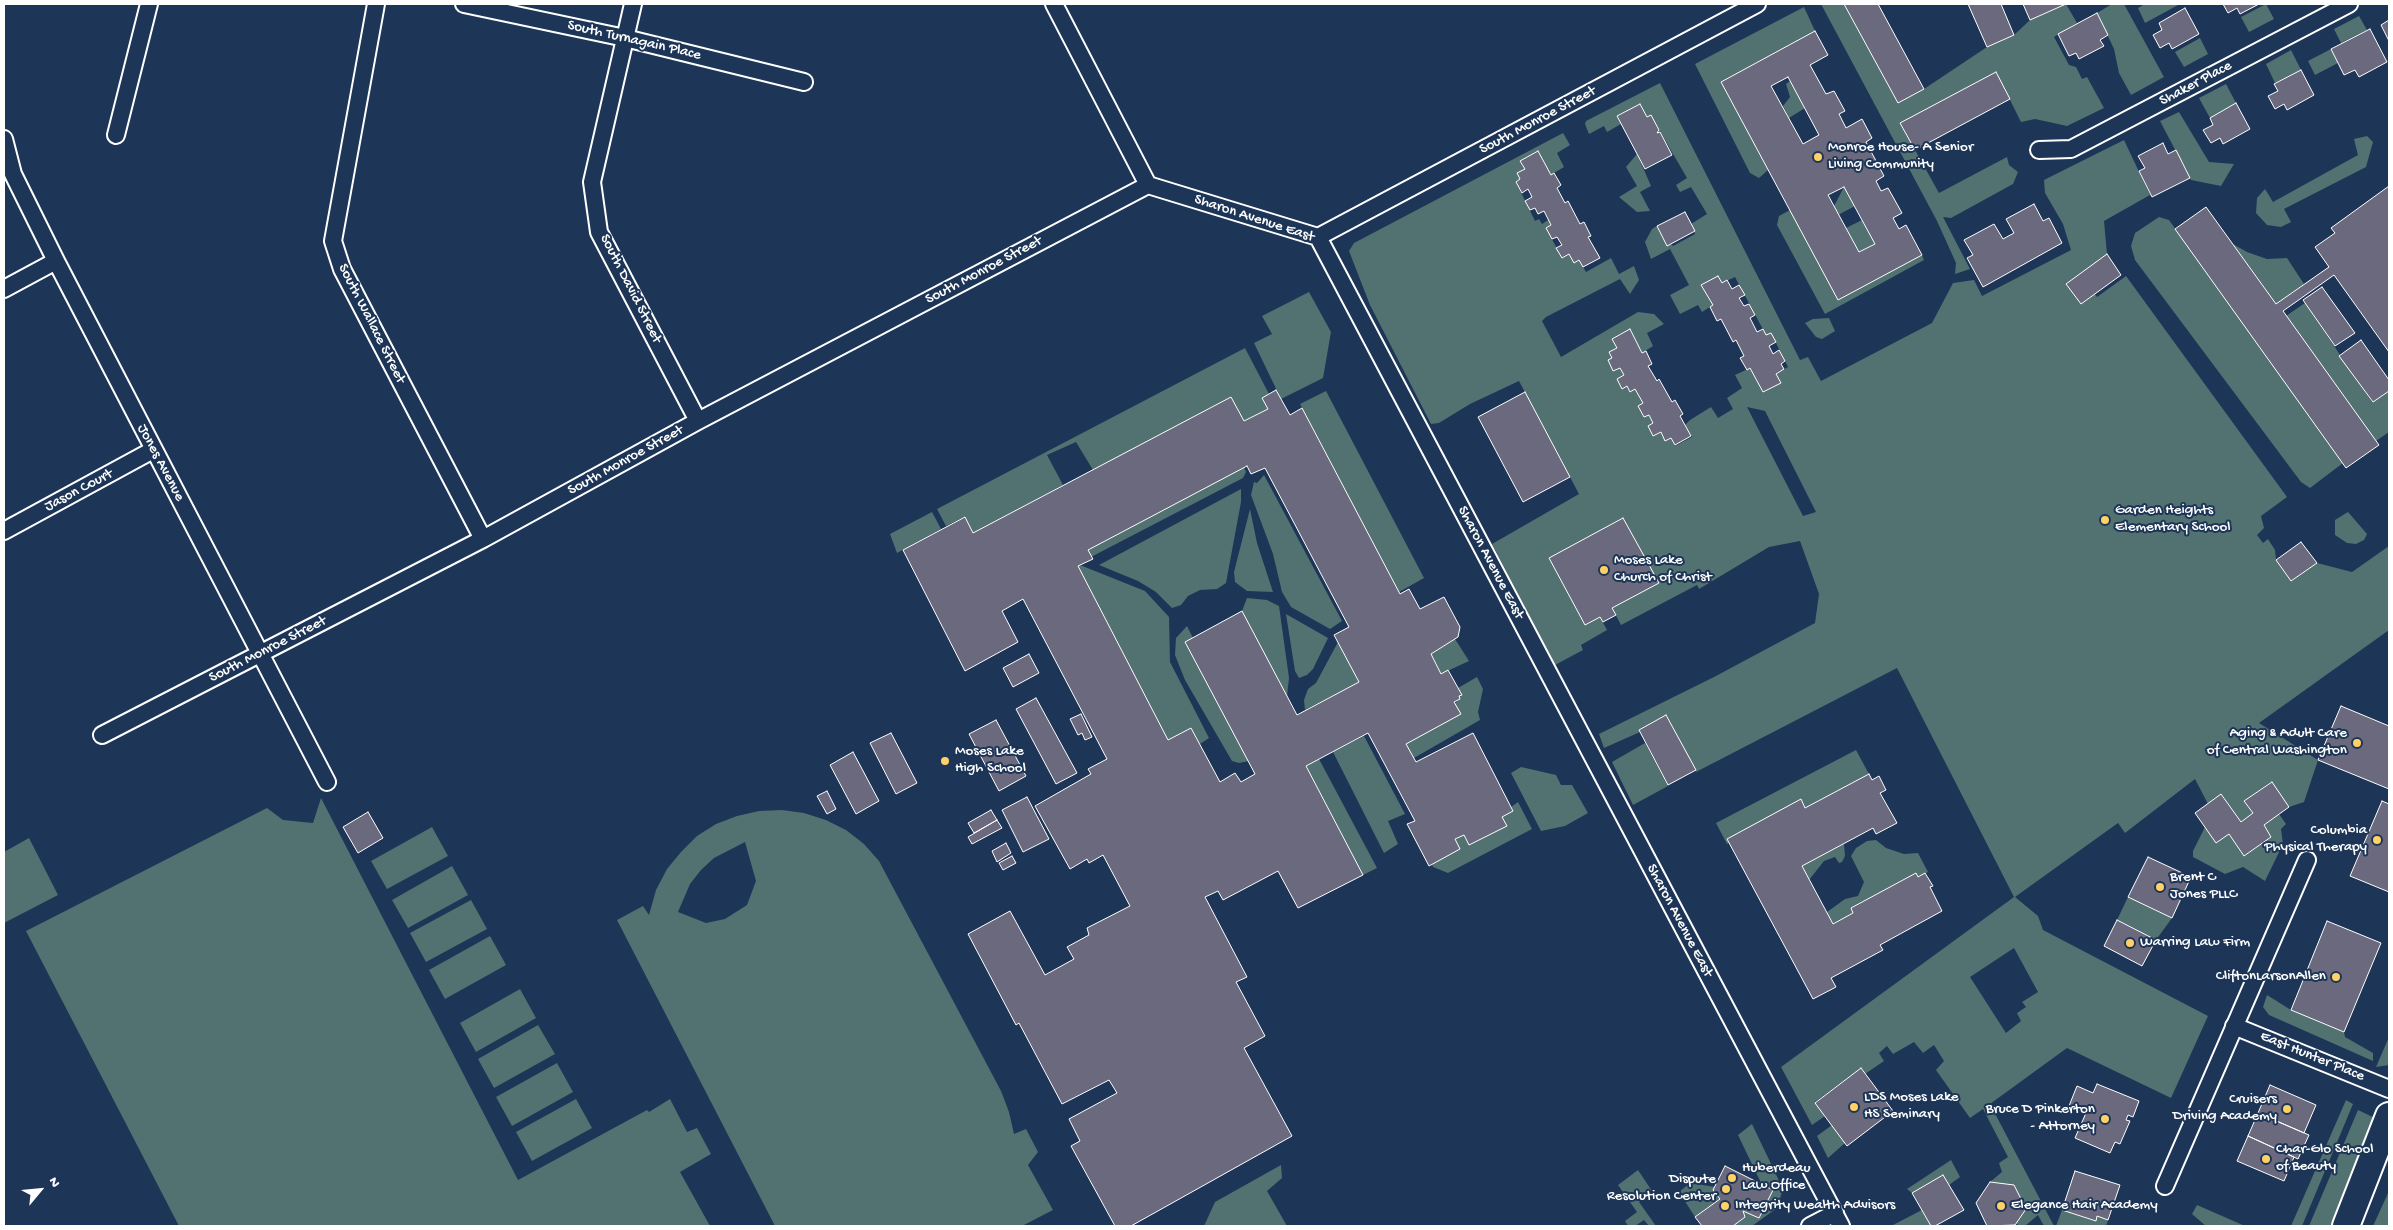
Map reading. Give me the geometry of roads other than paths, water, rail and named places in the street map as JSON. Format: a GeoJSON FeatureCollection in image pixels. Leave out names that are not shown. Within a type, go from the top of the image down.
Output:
{"type":"FeatureCollection","features":[{"type":"Feature","properties":{"kind":"main road"},"geometry":{"type":"LineString","coordinates":[[2346,1226],[2389,1116]]}},
{"type":"Feature","properties":{"kind":"street"},"geometry":{"type":"LineString","coordinates":[[116,135],[149,4]]}},
{"type":"Feature","properties":{"kind":"street","name":"South Wallace Street"},"geometry":{"type":"LineString","coordinates":[[376,4],[333,241],[342,269],[482,539]]}},
{"type":"Feature","properties":{"kind":"street","name":"South Turnagain Place"},"geometry":{"type":"LineString","coordinates":[[464,4],[625,38],[804,82]]}},
{"type":"Feature","properties":{"kind":"street","name":"South David Street"},"geometry":{"type":"LineString","coordinates":[[634,4],[592,182],[599,232],[698,421]]}},
{"type":"Feature","properties":{"kind":"street"},"geometry":{"type":"LineString","coordinates":[[1054,4],[1148,185]]}},
{"type":"Feature","properties":{"kind":"street","name":"Shaker Place"},"geometry":{"type":"LineString","coordinates":[[2039,150],[2071,149],[2349,4]]}},
{"type":"Feature","properties":{"kind":"street","name":"South Monroe Street"},"geometry":{"type":"LineString","coordinates":[[1318,237],[1747,6]]}},
{"type":"Feature","properties":{"kind":"street","name":"Jones Avenue"},"geometry":{"type":"LineString","coordinates":[[4,139],[13,174],[56,261],[327,782]]}},
{"type":"Feature","properties":{"kind":"street","name":"South Monroe Street"},"geometry":{"type":"LineString","coordinates":[[102,735],[482,539],[698,421],[1148,185]]}},
{"type":"Feature","properties":{"kind":"street","name":"Sharon Avenue East"},"geometry":{"type":"LineString","coordinates":[[1148,185],[1318,237],[1838,1220]]}},
{"type":"Feature","properties":{"kind":"street"},"geometry":{"type":"LineString","coordinates":[[4,289],[56,261]]}},
{"type":"Feature","properties":{"kind":"street","name":"Jason Court"},"geometry":{"type":"LineString","coordinates":[[4,531],[153,450]]}},
{"type":"Feature","properties":{"kind":"street"},"geometry":{"type":"LineString","coordinates":[[2165,1186],[2307,860]]}},
{"type":"Feature","properties":{"kind":"street","name":"East Hunter Place"},"geometry":{"type":"LineString","coordinates":[[2234,1026],[2389,1088]]}},
{"type":"Feature","properties":{"kind":"street"},"geometry":{"type":"LineString","coordinates":[[1810,1226],[1838,1220]]}},
{"type":"Feature","properties":{"kind":"place","name":"Monroe House- A Senior Living Community"},"geometry":{"type":"Point","coordinates":[1818,157]}},
{"type":"Feature","properties":{"kind":"place","name":"Garden Heights Elementary School"},"geometry":{"type":"Point","coordinates":[2105,520]}},
{"type":"Feature","properties":{"kind":"place","name":"Moses Lake Church of Christ"},"geometry":{"type":"Point","coordinates":[1604,570]}},
{"type":"Feature","properties":{"kind":"place","name":"Aging & Adult Care of Central Washington"},"geometry":{"type":"Point","coordinates":[2357,743]}},
{"type":"Feature","properties":{"kind":"place","name":"Moses Lake High School"},"geometry":{"type":"Point","coordinates":[945,761]}},
{"type":"Feature","properties":{"kind":"place","name":"Columbia Physical Therapy"},"geometry":{"type":"Point","coordinates":[2377,840]}},
{"type":"Feature","properties":{"kind":"place","name":"Brent C Jones PLLC"},"geometry":{"type":"Point","coordinates":[2160,887]}},
{"type":"Feature","properties":{"kind":"place","name":"Warring Law Firm"},"geometry":{"type":"Point","coordinates":[2130,943]}},
{"type":"Feature","properties":{"kind":"place","name":"CliftonLarsonAllen"},"geometry":{"type":"Point","coordinates":[2336,977]}},
{"type":"Feature","properties":{"kind":"place","name":"LDS Moses Lake HS Seminary"},"geometry":{"type":"Point","coordinates":[1854,1107]}},
{"type":"Feature","properties":{"kind":"place","name":"Cruisers Driving Academy"},"geometry":{"type":"Point","coordinates":[2287,1109]}},
{"type":"Feature","properties":{"kind":"place","name":"Bruce D Pinkerton - Attorney"},"geometry":{"type":"Point","coordinates":[2105,1119]}},
{"type":"Feature","properties":{"kind":"place","name":"Char-Glo School of Beauty"},"geometry":{"type":"Point","coordinates":[2266,1159]}},
{"type":"Feature","properties":{"kind":"place","name":"Huberdeau Law Office"},"geometry":{"type":"Point","coordinates":[1732,1178]}},
{"type":"Feature","properties":{"kind":"place","name":"Dispute Resolution Center"},"geometry":{"type":"Point","coordinates":[1726,1189]}},
{"type":"Feature","properties":{"kind":"place","name":"Integrity Wealth Advisors"},"geometry":{"type":"Point","coordinates":[1725,1206]}},
{"type":"Feature","properties":{"kind":"place","name":"Elegance Hair Academy"},"geometry":{"type":"Point","coordinates":[2001,1206]}}]}
